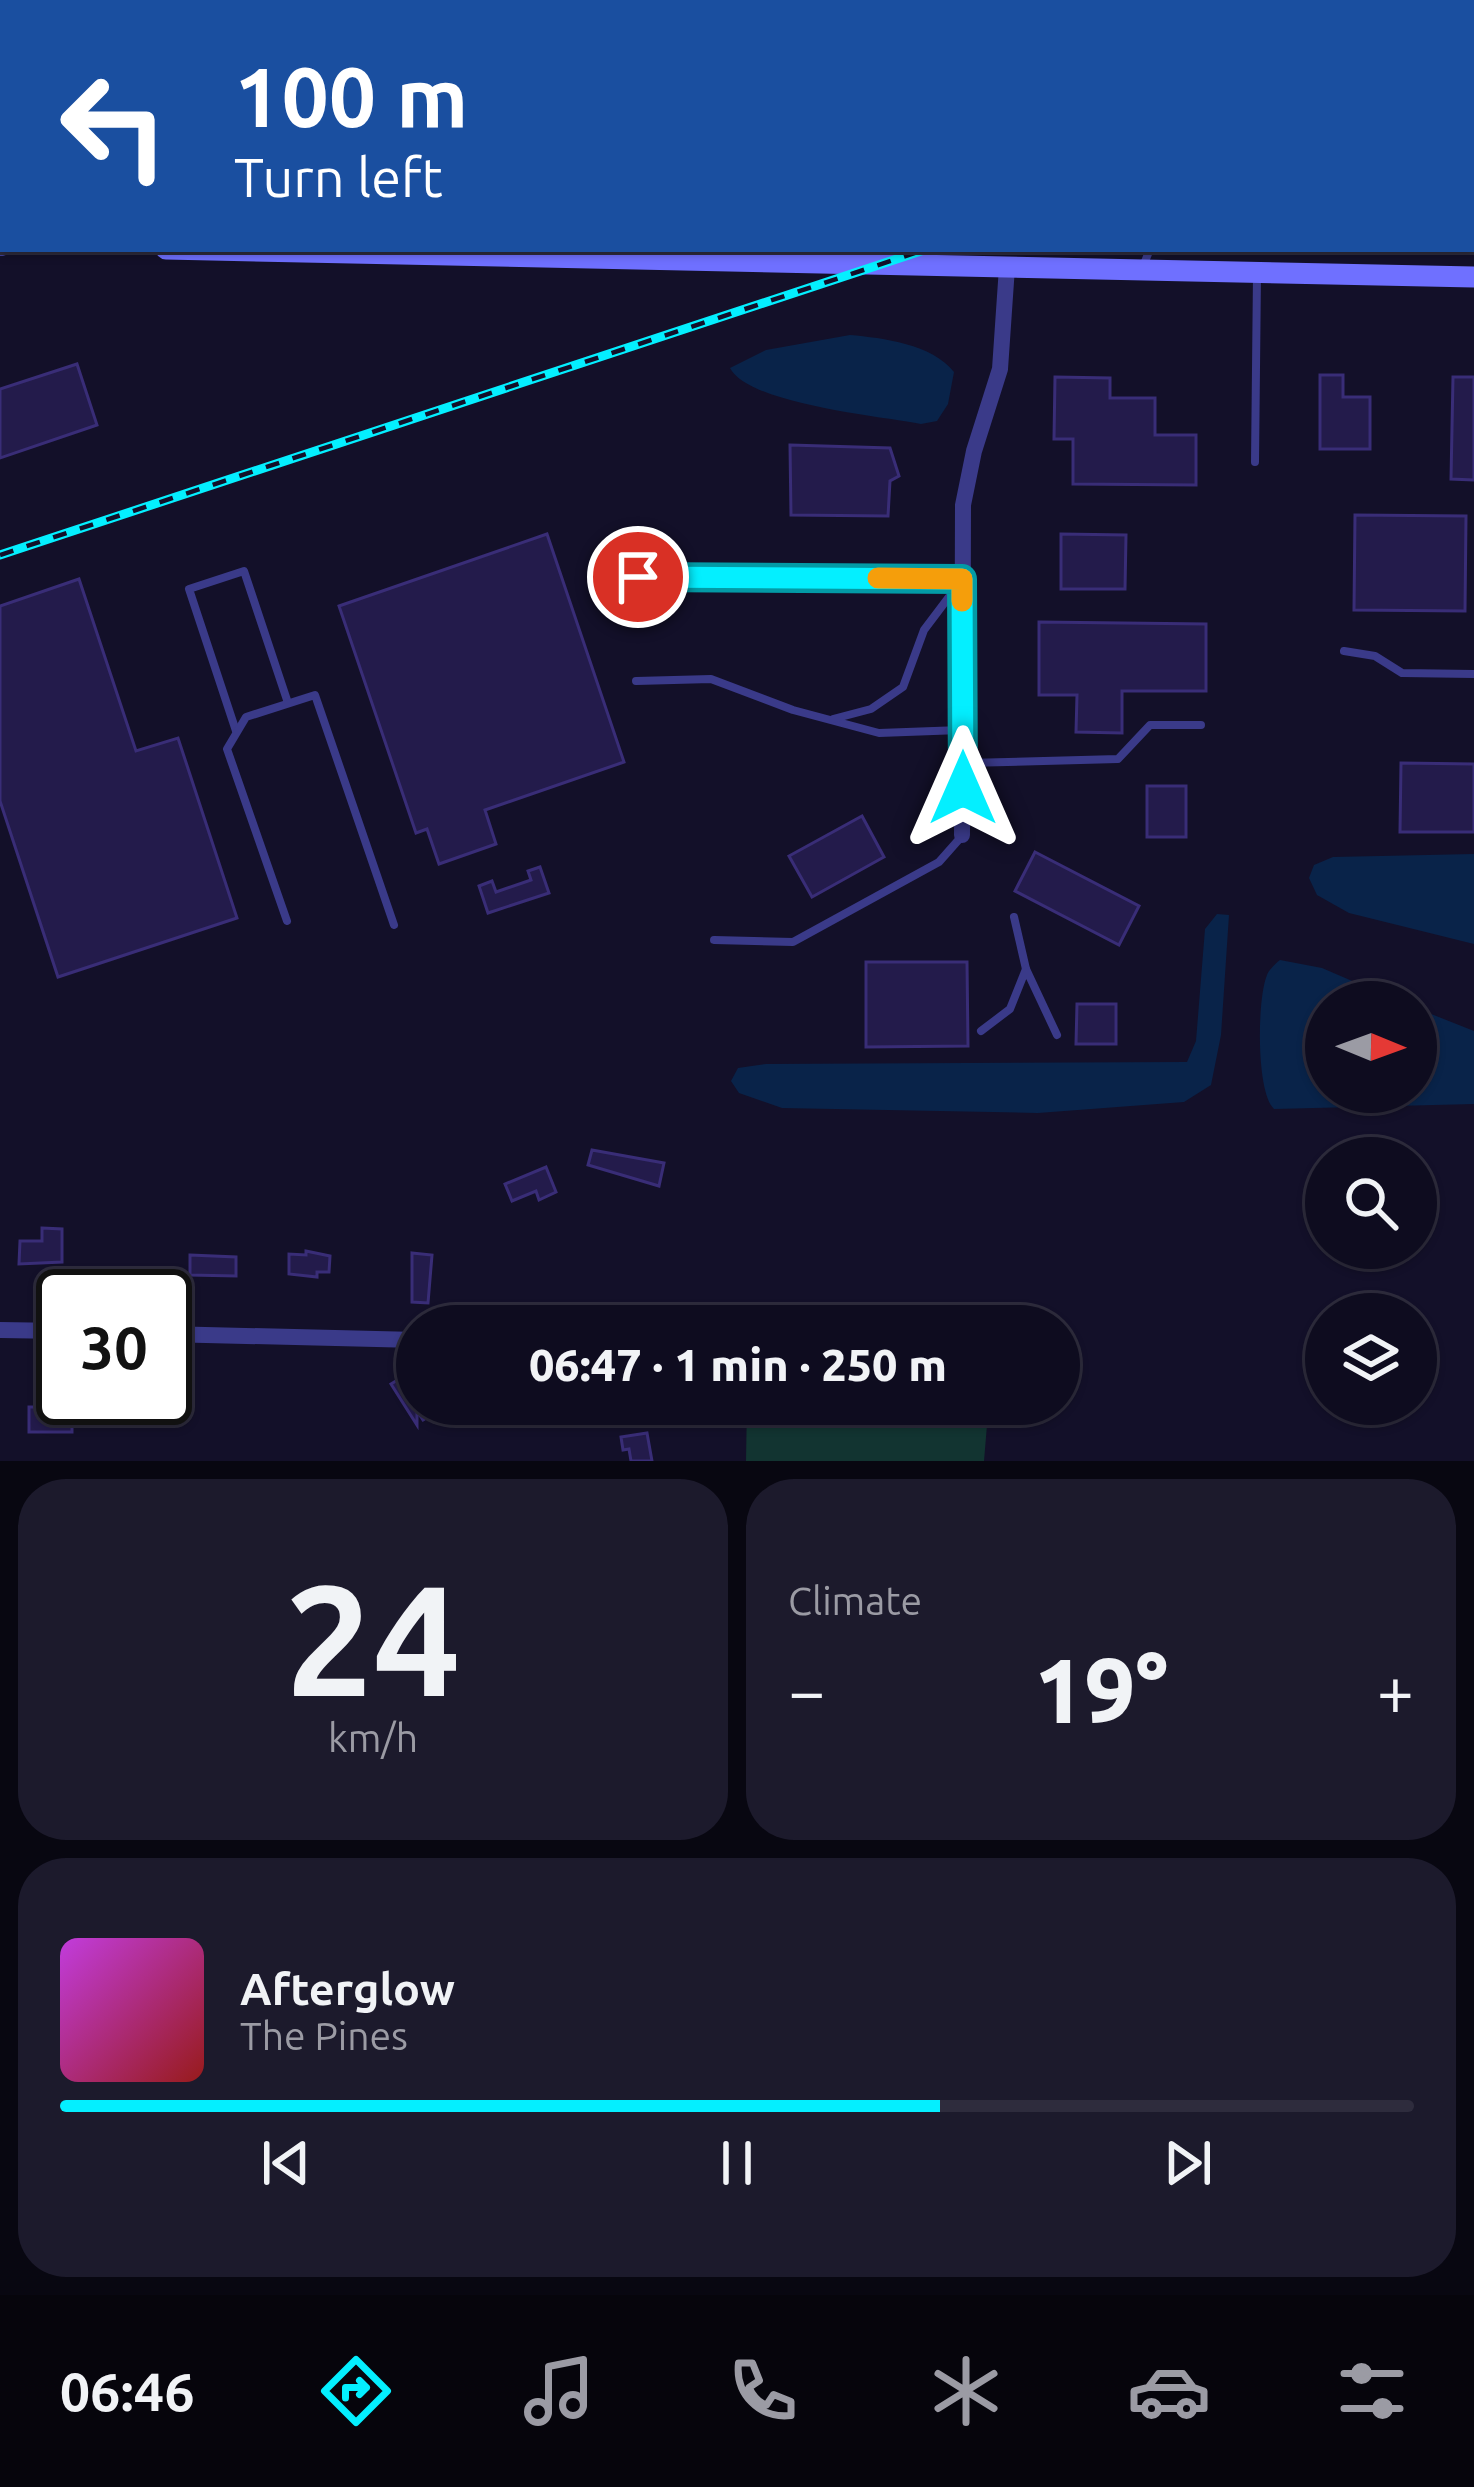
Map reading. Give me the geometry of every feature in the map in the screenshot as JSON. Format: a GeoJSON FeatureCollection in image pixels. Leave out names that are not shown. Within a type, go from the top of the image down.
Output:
{"type":"FeatureCollection","features":[{"type":"Feature","properties":{"kind":"street"},"geometry":{"type":"LineString","coordinates":[[432,252],[751,256],[1007,267],[1146,260],[1257,272],[1474,277]]}},
{"type":"Feature","properties":{"kind":"street"},"geometry":{"type":"LineString","coordinates":[[962,835],[965,485],[1000,369],[1007,267]]}},
{"type":"Feature","properties":{"kind":"street"},"geometry":{"type":"LineString","coordinates":[[0,1330],[36,1331]]}},
{"type":"Feature","properties":{"kind":"street"},"geometry":{"type":"LineString","coordinates":[[192,1335],[396,1340]]}},
{"type":"Feature","properties":{"kind":"lane"},"geometry":{"type":"LineString","coordinates":[[1256,462],[1257,272]]}},
{"type":"Feature","properties":{"kind":"lane"},"geometry":{"type":"LineString","coordinates":[[237,733],[189,589],[244,571],[288,703]]}},
{"type":"Feature","properties":{"kind":"lane"},"geometry":{"type":"LineString","coordinates":[[638,577],[962,579]]}},
{"type":"Feature","properties":{"kind":"lane"},"geometry":{"type":"LineString","coordinates":[[830,720],[871,709],[903,687],[924,630],[962,579]]}},
{"type":"Feature","properties":{"kind":"lane"},"geometry":{"type":"LineString","coordinates":[[1344,651],[1375,656],[1402,673],[1474,674]]}},
{"type":"Feature","properties":{"kind":"lane"},"geometry":{"type":"LineString","coordinates":[[636,681],[711,679],[879,733],[962,730]]}},
{"type":"Feature","properties":{"kind":"lane"},"geometry":{"type":"LineString","coordinates":[[287,921],[227,749],[246,717],[315,694],[394,925]]}},
{"type":"Feature","properties":{"kind":"lane"},"geometry":{"type":"LineString","coordinates":[[962,763],[1118,759],[1150,725],[1202,724]]}},
{"type":"Feature","properties":{"kind":"lane"},"geometry":{"type":"LineString","coordinates":[[714,940],[793,942],[939,862],[962,835]]}},
{"type":"Feature","properties":{"kind":"lane"},"geometry":{"type":"LineString","coordinates":[[1014,917],[1026,969],[1057,1035]]}},
{"type":"Feature","properties":{"kind":"lane"},"geometry":{"type":"LineString","coordinates":[[981,1031],[1010,1009],[1026,969]]}},
{"type":"Feature","properties":{"kind":"green space"},"geometry":{"type":"Polygon","coordinates":[[[747,1425],[987,1425],[984,1461],[746,1461],[747,1425]]]}},
{"type":"Feature","properties":{"kind":"water"},"geometry":{"type":"Polygon","coordinates":[[[850,335],[906,344],[945,362],[954,372],[948,404],[937,421],[921,424],[788,399],[762,391],[730,368],[766,350],[850,335]]]}},
{"type":"Feature","properties":{"kind":"water"},"geometry":{"type":"Polygon","coordinates":[[[1474,854],[1474,944],[1349,913],[1317,895],[1309,878],[1314,865],[1333,857],[1474,854]]]}},
{"type":"Feature","properties":{"kind":"water"},"geometry":{"type":"Polygon","coordinates":[[[1217,914],[1229,915],[1221,1035],[1211,1085],[1184,1102],[1038,1113],[782,1108],[739,1093],[731,1081],[738,1068],[766,1064],[1187,1062],[1196,1041],[1205,929],[1217,914]]]}},
{"type":"Feature","properties":{"kind":"water"},"geometry":{"type":"Polygon","coordinates":[[[1280,960],[1322,968],[1352,981],[1305,981],[1305,1108],[1274,1109],[1264,1084],[1260,1023],[1270,969],[1280,960]]]}},
{"type":"Feature","properties":{"kind":"water"},"geometry":{"type":"Polygon","coordinates":[[[1437,1016],[1474,1031],[1474,1104],[1437,1105],[1437,1016]]]}},
{"type":"Feature","properties":{"kind":"building"},"geometry":{"type":"Polygon","coordinates":[[[77,364],[97,425],[0,458],[0,389],[77,364]]]}},
{"type":"Feature","properties":{"kind":"building"},"geometry":{"type":"Polygon","coordinates":[[[1320,375],[1343,375],[1343,397],[1370,397],[1370,449],[1320,449],[1320,375]]]}},
{"type":"Feature","properties":{"kind":"building"},"geometry":{"type":"Polygon","coordinates":[[[1055,377],[1110,378],[1110,398],[1155,398],[1155,435],[1196,435],[1196,485],[1073,484],[1073,439],[1054,439],[1055,377]]]}},
{"type":"Feature","properties":{"kind":"building"},"geometry":{"type":"Polygon","coordinates":[[[1453,377],[1474,377],[1474,480],[1451,479],[1453,377]]]}},
{"type":"Feature","properties":{"kind":"building"},"geometry":{"type":"Polygon","coordinates":[[[790,445],[890,448],[899,476],[890,481],[888,516],[791,515],[790,445]]]}},
{"type":"Feature","properties":{"kind":"building"},"geometry":{"type":"Polygon","coordinates":[[[1355,515],[1466,516],[1465,611],[1354,610],[1355,515]]]}},
{"type":"Feature","properties":{"kind":"building"},"geometry":{"type":"Polygon","coordinates":[[[547,534],[624,762],[485,810],[496,844],[439,864],[427,829],[416,833],[339,606],[547,534]]]}},
{"type":"Feature","properties":{"kind":"building"},"geometry":{"type":"Polygon","coordinates":[[[1061,534],[1126,535],[1125,589],[1061,589],[1061,534]]]}},
{"type":"Feature","properties":{"kind":"building"},"geometry":{"type":"Polygon","coordinates":[[[79,579],[136,751],[178,738],[237,918],[58,977],[0,801],[0,606],[79,579]]]}},
{"type":"Feature","properties":{"kind":"building"},"geometry":{"type":"Polygon","coordinates":[[[1039,622],[1206,624],[1206,691],[1122,691],[1122,733],[1076,732],[1077,695],[1039,695],[1039,622]]]}},
{"type":"Feature","properties":{"kind":"building"},"geometry":{"type":"Polygon","coordinates":[[[1401,763],[1474,764],[1474,832],[1400,832],[1401,763]]]}},
{"type":"Feature","properties":{"kind":"building"},"geometry":{"type":"Polygon","coordinates":[[[1147,786],[1186,786],[1186,837],[1147,837],[1147,786]]]}},
{"type":"Feature","properties":{"kind":"building"},"geometry":{"type":"Polygon","coordinates":[[[862,816],[884,857],[812,897],[789,856],[862,816]]]}},
{"type":"Feature","properties":{"kind":"building"},"geometry":{"type":"Polygon","coordinates":[[[1035,852],[1139,906],[1119,945],[1015,891],[1035,852]]]}},
{"type":"Feature","properties":{"kind":"building"},"geometry":{"type":"Polygon","coordinates":[[[540,867],[549,893],[488,913],[479,886],[492,881],[496,892],[531,880],[528,871],[540,867]]]}},
{"type":"Feature","properties":{"kind":"building"},"geometry":{"type":"Polygon","coordinates":[[[866,962],[967,962],[968,1046],[866,1047],[866,962]]]}},
{"type":"Feature","properties":{"kind":"building"},"geometry":{"type":"Polygon","coordinates":[[[1077,1004],[1116,1004],[1116,1044],[1076,1044],[1077,1004]]]}},
{"type":"Feature","properties":{"kind":"building"},"geometry":{"type":"Polygon","coordinates":[[[592,1150],[664,1163],[659,1186],[588,1165],[592,1150]]]}},
{"type":"Feature","properties":{"kind":"building"},"geometry":{"type":"Polygon","coordinates":[[[546,1167],[556,1192],[539,1200],[536,1191],[512,1201],[505,1184],[546,1167]]]}},
{"type":"Feature","properties":{"kind":"building"},"geometry":{"type":"Polygon","coordinates":[[[42,1228],[62,1229],[62,1262],[19,1264],[20,1241],[42,1241],[42,1228]]]}},
{"type":"Feature","properties":{"kind":"building"},"geometry":{"type":"Polygon","coordinates":[[[306,1251],[330,1256],[329,1272],[317,1272],[317,1277],[289,1274],[289,1254],[306,1255],[306,1251]]]}},
{"type":"Feature","properties":{"kind":"building"},"geometry":{"type":"Polygon","coordinates":[[[412,1253],[432,1255],[428,1303],[412,1302],[412,1253]]]}},
{"type":"Feature","properties":{"kind":"building"},"geometry":{"type":"Polygon","coordinates":[[[190,1255],[236,1257],[236,1276],[192,1275],[190,1255]]]}},
{"type":"Feature","properties":{"kind":"building"},"geometry":{"type":"Polygon","coordinates":[[[29,1407],[36,1407],[36,1425],[72,1425],[72,1432],[29,1432],[29,1407]]]}},
{"type":"Feature","properties":{"kind":"building"},"geometry":{"type":"Polygon","coordinates":[[[647,1433],[652,1461],[631,1461],[621,1437],[647,1433]]]}},
{"type":"Feature","properties":{"kind":"railway"},"geometry":{"type":"LineString","coordinates":[[0,555],[918,252]]}},
{"type":"Feature","properties":{"kind":"slow traffic"},"geometry":{"type":"LineString","coordinates":[[878,578],[962,579],[962,601]]}},
{"type":"Feature","properties":{"kind":"route"},"geometry":{"type":"LineString","coordinates":[[638,577],[962,579],[963,788]]}}]}
